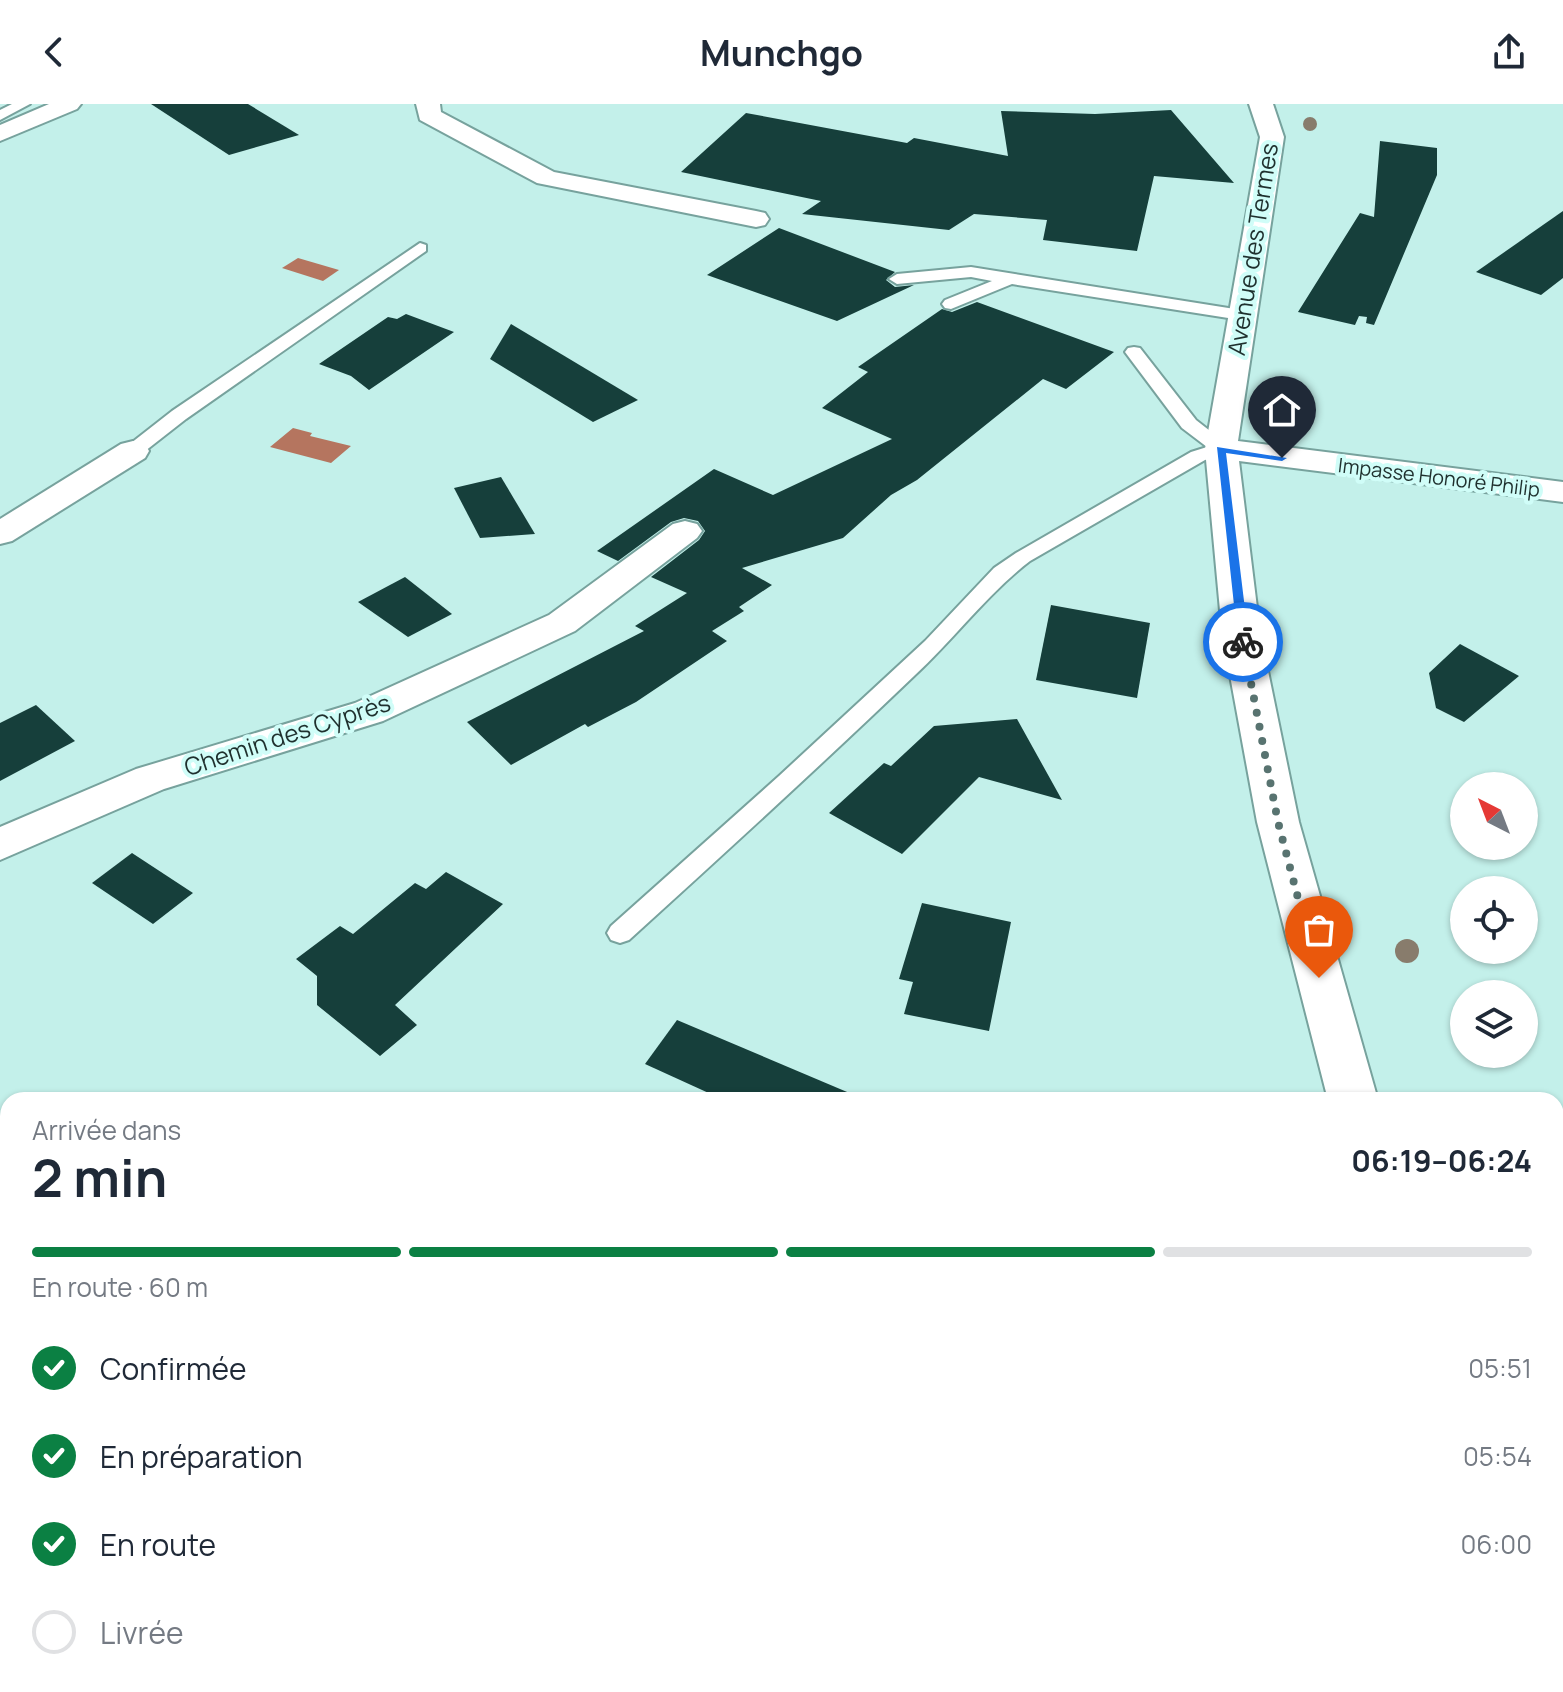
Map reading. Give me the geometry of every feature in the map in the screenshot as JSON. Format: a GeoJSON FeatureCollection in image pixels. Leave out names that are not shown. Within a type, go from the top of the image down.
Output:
{"type":"FeatureCollection","features":[{"type":"Feature","properties":{"kind":"street"},"geometry":{"type":"LineString","coordinates":[[0,134],[69,104]]}},
{"type":"Feature","properties":{"kind":"street"},"geometry":{"type":"LineString","coordinates":[[428,104],[429,115],[546,178],[756,219]]}},
{"type":"Feature","properties":{"kind":"street","name":"Avenue des Termes"},"geometry":{"type":"LineString","coordinates":[[1261,104],[1272,137],[1221,449],[1241,632],[1278,822],[1351,1092]]}},
{"type":"Feature","properties":{"kind":"street","name":"Impasse Honoré Philip"},"geometry":{"type":"LineString","coordinates":[[1221,449],[1563,492]]}},
{"type":"Feature","properties":{"kind":"street"},"geometry":{"type":"LineString","coordinates":[[0,534],[133,451]]}},
{"type":"Feature","properties":{"kind":"street","name":"Chemin des Cyprès"},"geometry":{"type":"LineString","coordinates":[[0,844],[150,779],[369,712],[562,623],[685,531]]}},
{"type":"Feature","properties":{"kind":"lane"},"geometry":{"type":"LineString","coordinates":[[0,116],[23,104]]}},
{"type":"Feature","properties":{"kind":"lane"},"geometry":{"type":"LineString","coordinates":[[133,451],[179,415],[420,248]]}},
{"type":"Feature","properties":{"kind":"lane"},"geometry":{"type":"LineString","coordinates":[[897,279],[971,272],[1241,315]]}},
{"type":"Feature","properties":{"kind":"lane"},"geometry":{"type":"LineString","coordinates":[[951,304],[1010,279]]}},
{"type":"Feature","properties":{"kind":"lane"},"geometry":{"type":"LineString","coordinates":[[1134,352],[1189,424],[1221,449]]}},
{"type":"Feature","properties":{"kind":"lane"},"geometry":{"type":"LineString","coordinates":[[620,933],[922,657],[1001,573],[1023,557],[1198,456],[1221,449]]}},
{"type":"Feature","properties":{"kind":"shaded area"},"geometry":{"type":"Polygon","coordinates":[[[298,258],[339,270],[323,281],[282,268],[298,258]]]}},
{"type":"Feature","properties":{"kind":"shaded area"},"geometry":{"type":"Polygon","coordinates":[[[293,428],[312,433],[310,436],[351,446],[331,463],[270,447],[293,428]]]}},
{"type":"Feature","properties":{"kind":"building"},"geometry":{"type":"Polygon","coordinates":[[[151,104],[248,104],[299,135],[229,155],[151,104]]]}},
{"type":"Feature","properties":{"kind":"building"},"geometry":{"type":"Polygon","coordinates":[[[1171,110],[1234,183],[1154,176],[1137,251],[1043,240],[1047,220],[974,214],[949,230],[802,214],[821,201],[681,172],[746,113],[907,143],[914,138],[1008,156],[1001,111],[1095,114],[1171,110]]]}},
{"type":"Feature","properties":{"kind":"building"},"geometry":{"type":"Polygon","coordinates":[[[1380,141],[1437,148],[1437,175],[1374,325],[1366,323],[1367,317],[1359,316],[1355,325],[1298,312],[1360,213],[1374,217],[1380,141]]]}},
{"type":"Feature","properties":{"kind":"building"},"geometry":{"type":"Polygon","coordinates":[[[1563,211],[1563,278],[1541,295],[1476,272],[1563,211]]]}},
{"type":"Feature","properties":{"kind":"building"},"geometry":{"type":"Polygon","coordinates":[[[779,228],[895,272],[886,280],[895,287],[914,285],[837,321],[707,275],[779,228]]]}},
{"type":"Feature","properties":{"kind":"building"},"geometry":{"type":"Polygon","coordinates":[[[977,302],[1114,352],[1066,389],[1043,379],[917,480],[891,495],[843,538],[742,568],[772,585],[739,607],[744,611],[712,631],[727,641],[636,702],[588,727],[585,724],[511,765],[467,722],[644,631],[635,626],[687,593],[651,577],[699,540],[705,531],[698,521],[684,518],[671,522],[618,561],[597,551],[714,469],[773,495],[892,439],[822,408],[868,372],[858,367],[942,309],[952,312],[977,302]]]}},
{"type":"Feature","properties":{"kind":"building"},"geometry":{"type":"Polygon","coordinates":[[[406,314],[454,332],[369,390],[351,376],[319,364],[388,317],[397,319],[406,314]]]}},
{"type":"Feature","properties":{"kind":"building"},"geometry":{"type":"Polygon","coordinates":[[[511,324],[638,400],[593,422],[490,359],[511,324]]]}},
{"type":"Feature","properties":{"kind":"building"},"geometry":{"type":"Polygon","coordinates":[[[501,477],[535,534],[480,538],[454,488],[501,477]]]}},
{"type":"Feature","properties":{"kind":"building"},"geometry":{"type":"Polygon","coordinates":[[[405,577],[452,614],[408,637],[358,602],[405,577]]]}},
{"type":"Feature","properties":{"kind":"building"},"geometry":{"type":"Polygon","coordinates":[[[1051,605],[1150,623],[1137,698],[1036,680],[1051,605]]]}},
{"type":"Feature","properties":{"kind":"building"},"geometry":{"type":"Polygon","coordinates":[[[1460,644],[1519,676],[1464,722],[1436,708],[1429,673],[1460,644]]]}},
{"type":"Feature","properties":{"kind":"building"},"geometry":{"type":"Polygon","coordinates":[[[36,705],[75,741],[0,781],[0,723],[36,705]]]}},
{"type":"Feature","properties":{"kind":"building"},"geometry":{"type":"Polygon","coordinates":[[[1017,719],[1062,800],[979,777],[902,854],[829,813],[884,763],[891,766],[934,726],[1017,719]]]}},
{"type":"Feature","properties":{"kind":"building"},"geometry":{"type":"Polygon","coordinates":[[[132,853],[193,893],[153,924],[92,883],[132,853]]]}},
{"type":"Feature","properties":{"kind":"building"},"geometry":{"type":"Polygon","coordinates":[[[446,872],[503,904],[395,1005],[417,1025],[380,1056],[317,1005],[317,976],[296,959],[340,926],[353,934],[415,883],[426,889],[446,872]]]}},
{"type":"Feature","properties":{"kind":"building"},"geometry":{"type":"Polygon","coordinates":[[[922,903],[1011,922],[989,1031],[904,1014],[913,982],[899,979],[922,903]]]}},
{"type":"Feature","properties":{"kind":"building"},"geometry":{"type":"Polygon","coordinates":[[[677,1020],[847,1092],[706,1092],[645,1064],[677,1020]]]}},
{"type":"Feature","properties":{"kind":"way so far"},"geometry":{"type":"LineString","coordinates":[[1243,642],[1278,822],[1319,978]]}},
{"type":"Feature","properties":{"kind":"route"},"geometry":{"type":"LineString","coordinates":[[1243,642],[1221,449],[1282,458]]}}]}
